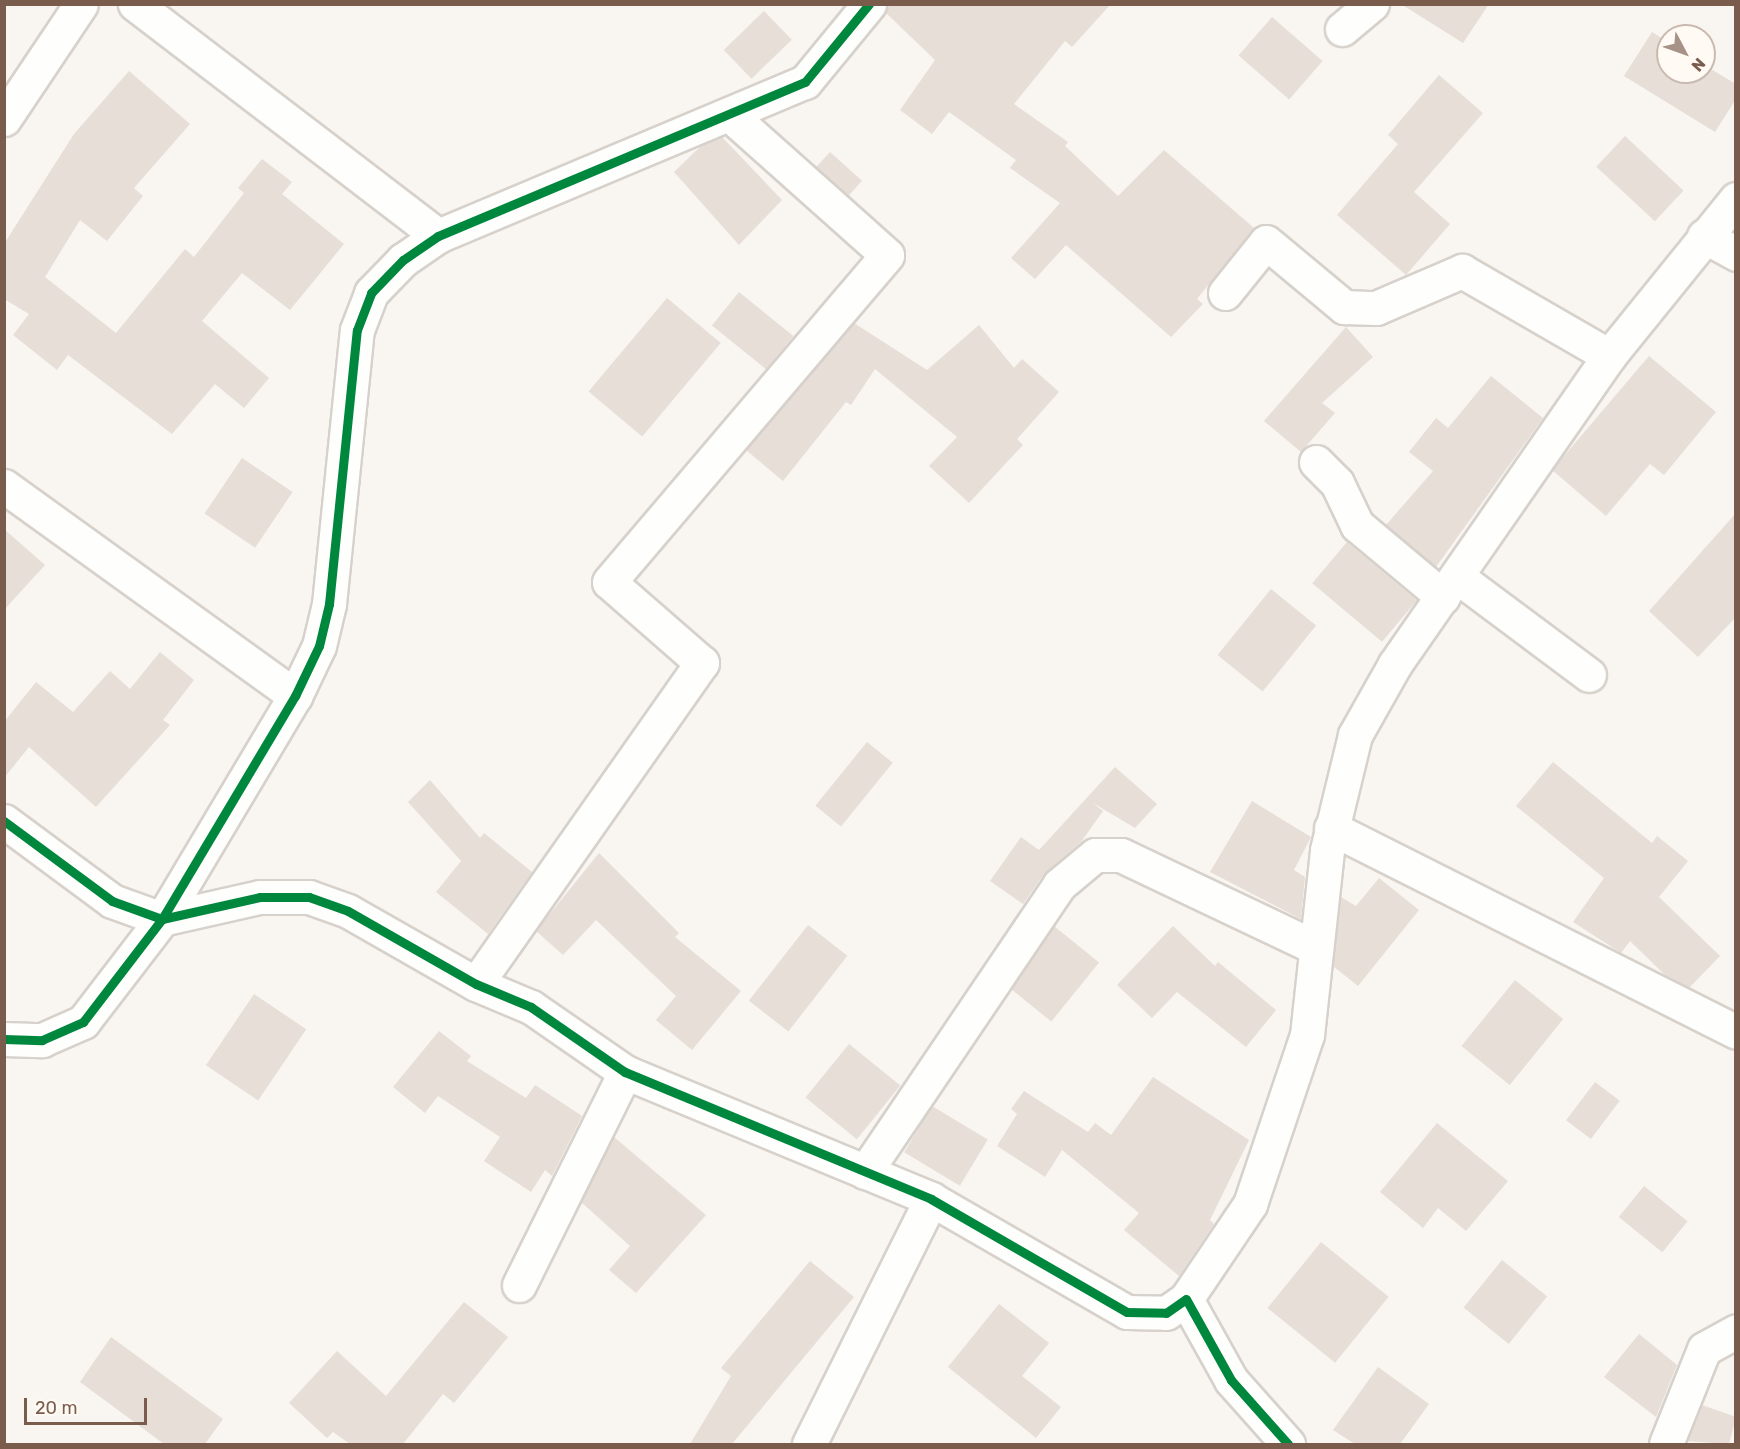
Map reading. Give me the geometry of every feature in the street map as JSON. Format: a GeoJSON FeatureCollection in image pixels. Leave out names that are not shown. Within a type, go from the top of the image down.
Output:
{"type":"FeatureCollection","features":[{"type":"Feature","properties":{"kind":"street"},"geometry":{"type":"LineString","coordinates":[[4,118],[81,4]]}},
{"type":"Feature","properties":{"kind":"street"},"geometry":{"type":"LineString","coordinates":[[135,4],[438,236]]}},
{"type":"Feature","properties":{"kind":"street"},"geometry":{"type":"LineString","coordinates":[[4,1039],[42,1040],[83,1022],[162,919],[295,696],[319,646],[329,604],[357,330],[371,293],[403,260],[438,236],[805,82],[869,4]]}},
{"type":"Feature","properties":{"kind":"street"},"geometry":{"type":"LineString","coordinates":[[1342,29],[1372,4]]}},
{"type":"Feature","properties":{"kind":"street"},"geometry":{"type":"LineString","coordinates":[[476,984],[702,663],[609,582],[887,255],[730,115]]}},
{"type":"Feature","properties":{"kind":"street"},"geometry":{"type":"LineString","coordinates":[[4,821],[112,901],[162,919],[260,897],[309,897],[348,911],[476,984],[531,1007],[625,1072],[931,1199],[1127,1312],[1166,1313],[1186,1299],[1250,1204],[1306,1035],[1331,828],[1355,735],[1395,664],[1451,587],[1609,356],[1736,199]]}},
{"type":"Feature","properties":{"kind":"street"},"geometry":{"type":"LineString","coordinates":[[1704,236],[1736,254]]}},
{"type":"Feature","properties":{"kind":"street"},"geometry":{"type":"LineString","coordinates":[[1225,293],[1266,242],[1344,307],[1376,308],[1462,271],[1609,356]]}},
{"type":"Feature","properties":{"kind":"street"},"geometry":{"type":"LineString","coordinates":[[1316,462],[1337,483],[1357,525],[1589,675]]}},
{"type":"Feature","properties":{"kind":"street"},"geometry":{"type":"LineString","coordinates":[[4,486],[295,696]]}},
{"type":"Feature","properties":{"kind":"street"},"geometry":{"type":"LineString","coordinates":[[1331,828],[1736,1032]]}},
{"type":"Feature","properties":{"kind":"street"},"geometry":{"type":"LineString","coordinates":[[865,1172],[1059,885],[1095,855],[1121,855],[1316,947]]}},
{"type":"Feature","properties":{"kind":"street"},"geometry":{"type":"LineString","coordinates":[[519,1285],[625,1072]]}},
{"type":"Feature","properties":{"kind":"street"},"geometry":{"type":"LineString","coordinates":[[808,1444],[931,1199]]}},
{"type":"Feature","properties":{"kind":"street"},"geometry":{"type":"LineString","coordinates":[[1186,1299],[1231,1380],[1288,1444]]}},
{"type":"Feature","properties":{"kind":"street"},"geometry":{"type":"LineString","coordinates":[[1666,1444],[1704,1349],[1736,1331]]}},
{"type":"Feature","properties":{"kind":"building"},"geometry":{"type":"Polygon","coordinates":[[[887,4],[1111,4],[1072,47],[1065,41],[1014,104],[1068,142],[1065,146],[1118,196],[1164,150],[1254,228],[1197,299],[1203,304],[1171,337],[1066,245],[1035,279],[1011,258],[1060,203],[1010,168],[1016,160],[949,112],[932,134],[900,110],[935,60],[885,12],[887,4]]]}},
{"type":"Feature","properties":{"kind":"building"},"geometry":{"type":"Polygon","coordinates":[[[1401,4],[1489,4],[1463,43],[1401,4]]]}},
{"type":"Feature","properties":{"kind":"building"},"geometry":{"type":"Polygon","coordinates":[[[764,11],[792,40],[752,79],[724,50],[764,11]]]}},
{"type":"Feature","properties":{"kind":"building"},"geometry":{"type":"Polygon","coordinates":[[[1272,17],[1323,61],[1289,99],[1239,55],[1272,17]]]}},
{"type":"Feature","properties":{"kind":"building"},"geometry":{"type":"Polygon","coordinates":[[[1652,32],[1656,34],[1656,84],[1716,84],[1716,72],[1736,84],[1736,99],[1715,132],[1624,76],[1652,32]]]}},
{"type":"Feature","properties":{"kind":"building"},"geometry":{"type":"Polygon","coordinates":[[[129,71],[190,124],[134,188],[143,196],[107,241],[80,220],[45,277],[116,333],[185,249],[194,257],[244,193],[238,188],[262,159],[292,182],[282,194],[344,244],[290,310],[242,273],[202,321],[269,378],[244,408],[215,384],[172,434],[68,355],[57,370],[13,335],[29,314],[4,299],[4,244],[74,134],[129,71]]]}},
{"type":"Feature","properties":{"kind":"building"},"geometry":{"type":"Polygon","coordinates":[[[1439,75],[1483,113],[1414,192],[1450,224],[1406,275],[1337,215],[1398,144],[1388,135],[1439,75]]]}},
{"type":"Feature","properties":{"kind":"building"},"geometry":{"type":"Polygon","coordinates":[[[1625,136],[1684,191],[1655,221],[1596,167],[1625,136]]]}},
{"type":"Feature","properties":{"kind":"building"},"geometry":{"type":"Polygon","coordinates":[[[722,137],[782,200],[739,245],[674,172],[701,146],[722,137]]]}},
{"type":"Feature","properties":{"kind":"building"},"geometry":{"type":"Polygon","coordinates":[[[830,152],[862,181],[849,196],[817,167],[830,152]]]}},
{"type":"Feature","properties":{"kind":"building"},"geometry":{"type":"Polygon","coordinates":[[[739,292],[793,336],[766,369],[712,325],[739,292]]]}},
{"type":"Feature","properties":{"kind":"building"},"geometry":{"type":"Polygon","coordinates":[[[667,298],[721,343],[642,436],[589,391],[667,298]]]}},
{"type":"Feature","properties":{"kind":"building"},"geometry":{"type":"Polygon","coordinates":[[[854,323],[927,370],[979,325],[1014,368],[1022,359],[1059,392],[1017,439],[1023,445],[969,503],[929,466],[957,437],[875,369],[851,405],[846,402],[783,481],[746,450],[854,323]]]}},
{"type":"Feature","properties":{"kind":"building"},"geometry":{"type":"Polygon","coordinates":[[[1346,327],[1373,357],[1322,403],[1335,413],[1301,452],[1264,421],[1346,327]]]}},
{"type":"Feature","properties":{"kind":"building"},"geometry":{"type":"Polygon","coordinates":[[[1649,356],[1716,412],[1664,475],[1650,464],[1606,516],[1552,470],[1649,356]]]}},
{"type":"Feature","properties":{"kind":"building"},"geometry":{"type":"Polygon","coordinates":[[[1491,376],[1543,418],[1436,567],[1386,525],[1433,471],[1409,452],[1436,418],[1448,428],[1491,376]]]}},
{"type":"Feature","properties":{"kind":"building"},"geometry":{"type":"Polygon","coordinates":[[[242,458],[293,492],[255,548],[205,514],[242,458]]]}},
{"type":"Feature","properties":{"kind":"building"},"geometry":{"type":"Polygon","coordinates":[[[1736,513],[1736,617],[1698,657],[1649,611],[1736,513]]]}},
{"type":"Feature","properties":{"kind":"building"},"geometry":{"type":"Polygon","coordinates":[[[4,529],[45,565],[4,610],[4,529]]]}},
{"type":"Feature","properties":{"kind":"building"},"geometry":{"type":"Polygon","coordinates":[[[1347,542],[1417,600],[1382,642],[1312,583],[1347,542]]]}},
{"type":"Feature","properties":{"kind":"building"},"geometry":{"type":"Polygon","coordinates":[[[1271,589],[1316,626],[1263,692],[1218,655],[1271,589]]]}},
{"type":"Feature","properties":{"kind":"building"},"geometry":{"type":"Polygon","coordinates":[[[160,652],[194,680],[163,720],[170,725],[96,807],[29,747],[4,778],[4,722],[36,682],[73,712],[110,671],[130,689],[160,652]]]}},
{"type":"Feature","properties":{"kind":"building"},"geometry":{"type":"Polygon","coordinates":[[[867,742],[893,763],[841,826],[815,806],[867,742]]]}},
{"type":"Feature","properties":{"kind":"building"},"geometry":{"type":"Polygon","coordinates":[[[1553,762],[1652,843],[1657,836],[1688,861],[1659,897],[1720,956],[1689,988],[1666,976],[1630,941],[1621,953],[1573,922],[1604,878],[1516,806],[1553,762]]]}},
{"type":"Feature","properties":{"kind":"building"},"geometry":{"type":"Polygon","coordinates":[[[1115,767],[1157,804],[1135,828],[1093,803],[1103,811],[1081,842],[1044,874],[1023,904],[990,881],[1021,837],[1039,850],[1115,767]]]}},
{"type":"Feature","properties":{"kind":"building"},"geometry":{"type":"Polygon","coordinates":[[[430,780],[480,838],[484,833],[532,872],[488,934],[436,892],[461,861],[408,802],[430,780]]]}},
{"type":"Feature","properties":{"kind":"building"},"geometry":{"type":"Polygon","coordinates":[[[1252,801],[1311,837],[1294,870],[1305,877],[1301,919],[1210,872],[1252,801]]]}},
{"type":"Feature","properties":{"kind":"building"},"geometry":{"type":"Polygon","coordinates":[[[599,853],[679,933],[675,937],[741,991],[692,1050],[656,1020],[676,996],[596,920],[563,955],[536,931],[599,853]]]}},
{"type":"Feature","properties":{"kind":"building"},"geometry":{"type":"Polygon","coordinates":[[[1379,878],[1419,910],[1358,986],[1333,966],[1341,897],[1356,906],[1379,878]]]}},
{"type":"Feature","properties":{"kind":"building"},"geometry":{"type":"Polygon","coordinates":[[[808,925],[847,956],[788,1031],[749,1001],[808,925]]]}},
{"type":"Feature","properties":{"kind":"building"},"geometry":{"type":"Polygon","coordinates":[[[1054,926],[1099,963],[1051,1022],[1006,985],[1054,926]]]}},
{"type":"Feature","properties":{"kind":"building"},"geometry":{"type":"Polygon","coordinates":[[[1173,926],[1215,966],[1218,962],[1276,1010],[1246,1047],[1177,992],[1152,1018],[1117,985],[1173,926]]]}},
{"type":"Feature","properties":{"kind":"building"},"geometry":{"type":"Polygon","coordinates":[[[1515,980],[1563,1019],[1510,1085],[1462,1046],[1515,980]]]}},
{"type":"Feature","properties":{"kind":"building"},"geometry":{"type":"Polygon","coordinates":[[[254,994],[306,1029],[258,1101],[206,1065],[254,994]]]}},
{"type":"Feature","properties":{"kind":"building"},"geometry":{"type":"Polygon","coordinates":[[[439,1031],[471,1056],[467,1061],[526,1098],[535,1085],[582,1116],[552,1176],[545,1170],[531,1192],[484,1161],[500,1137],[438,1096],[425,1113],[393,1087],[439,1031]]]}},
{"type":"Feature","properties":{"kind":"building"},"geometry":{"type":"Polygon","coordinates":[[[849,1044],[900,1086],[857,1139],[806,1098],[849,1044]]]}},
{"type":"Feature","properties":{"kind":"building"},"geometry":{"type":"Polygon","coordinates":[[[1153,1077],[1249,1140],[1210,1220],[1214,1224],[1179,1276],[1124,1230],[1139,1213],[1062,1150],[1045,1177],[997,1146],[1017,1114],[1011,1109],[1024,1091],[1088,1132],[1095,1123],[1111,1135],[1153,1077]]]}},
{"type":"Feature","properties":{"kind":"building"},"geometry":{"type":"Polygon","coordinates":[[[1595,1082],[1620,1101],[1591,1139],[1566,1120],[1595,1082]]]}},
{"type":"Feature","properties":{"kind":"building"},"geometry":{"type":"Polygon","coordinates":[[[932,1106],[988,1139],[960,1186],[904,1152],[932,1106]]]}},
{"type":"Feature","properties":{"kind":"building"},"geometry":{"type":"Polygon","coordinates":[[[1437,1123],[1508,1181],[1466,1231],[1438,1208],[1423,1228],[1380,1192],[1437,1123]]]}},
{"type":"Feature","properties":{"kind":"building"},"geometry":{"type":"Polygon","coordinates":[[[614,1137],[706,1215],[636,1293],[609,1270],[630,1246],[581,1202],[614,1137]]]}},
{"type":"Feature","properties":{"kind":"building"},"geometry":{"type":"Polygon","coordinates":[[[1644,1186],[1688,1221],[1662,1252],[1619,1217],[1644,1186]]]}},
{"type":"Feature","properties":{"kind":"building"},"geometry":{"type":"Polygon","coordinates":[[[1321,1242],[1389,1297],[1335,1363],[1268,1308],[1321,1242]]]}},
{"type":"Feature","properties":{"kind":"building"},"geometry":{"type":"Polygon","coordinates":[[[1502,1260],[1547,1297],[1509,1344],[1464,1307],[1502,1260]]]}},
{"type":"Feature","properties":{"kind":"building"},"geometry":{"type":"Polygon","coordinates":[[[810,1261],[854,1297],[732,1444],[690,1444],[731,1376],[721,1368],[810,1261]]]}},
{"type":"Feature","properties":{"kind":"building"},"geometry":{"type":"Polygon","coordinates":[[[464,1302],[508,1337],[454,1403],[443,1394],[403,1444],[350,1444],[333,1432],[327,1438],[289,1403],[337,1351],[386,1396],[464,1302]]]}},
{"type":"Feature","properties":{"kind":"building"},"geometry":{"type":"Polygon","coordinates":[[[999,1304],[1049,1343],[1022,1376],[1061,1407],[1036,1438],[948,1367],[999,1304]]]}},
{"type":"Feature","properties":{"kind":"building"},"geometry":{"type":"Polygon","coordinates":[[[1639,1334],[1677,1365],[1656,1417],[1604,1377],[1639,1334]]]}},
{"type":"Feature","properties":{"kind":"building"},"geometry":{"type":"Polygon","coordinates":[[[111,1337],[223,1419],[205,1444],[164,1444],[80,1382],[111,1337]]]}},
{"type":"Feature","properties":{"kind":"building"},"geometry":{"type":"Polygon","coordinates":[[[1378,1367],[1429,1404],[1400,1444],[1355,1444],[1333,1430],[1378,1367]]]}},
{"type":"Feature","properties":{"kind":"building"},"geometry":{"type":"Polygon","coordinates":[[[1702,1405],[1736,1417],[1729,1444],[1687,1441],[1702,1405]]]}},
{"type":"Feature","properties":{"kind":"cycle path"},"geometry":{"type":"LineString","coordinates":[[4,1039],[42,1040],[83,1022],[162,919],[295,696],[319,646],[329,604],[357,330],[371,293],[403,260],[438,236],[805,82],[869,4]]}},
{"type":"Feature","properties":{"kind":"cycle path"},"geometry":{"type":"LineString","coordinates":[[4,821],[112,901],[162,919],[260,897],[309,897],[348,911],[476,984],[531,1007],[625,1072],[931,1199],[1127,1312],[1166,1313],[1186,1299],[1231,1380],[1288,1444]]}}]}
